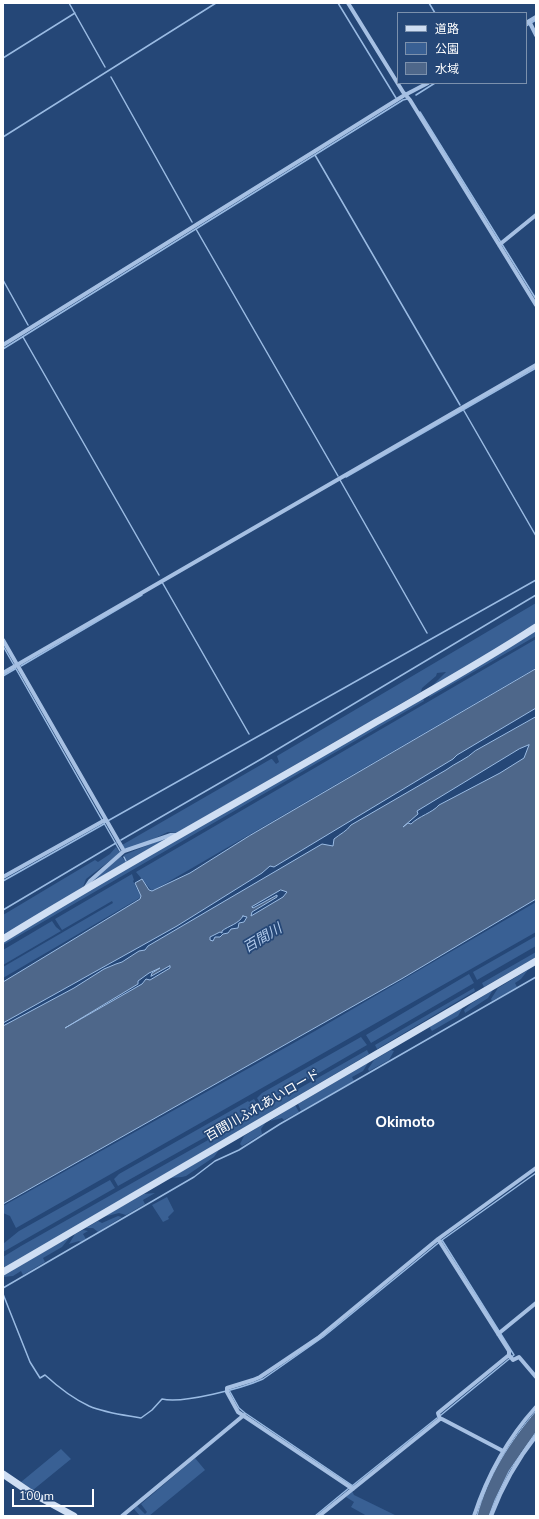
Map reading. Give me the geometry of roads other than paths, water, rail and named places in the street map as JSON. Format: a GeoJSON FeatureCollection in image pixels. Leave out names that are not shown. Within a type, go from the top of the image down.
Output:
{"type":"FeatureCollection","features":[{"type":"Feature","properties":{"kind":"street"},"geometry":{"type":"LineString","coordinates":[[348,3],[397,81]]}},
{"type":"Feature","properties":{"kind":"street"},"geometry":{"type":"LineString","coordinates":[[536,17],[529,23],[536,34]]}},
{"type":"Feature","properties":{"kind":"street"},"geometry":{"type":"LineString","coordinates":[[399,84],[501,244],[536,304]]}},
{"type":"Feature","properties":{"kind":"street"},"geometry":{"type":"LineString","coordinates":[[3,345],[406,95],[426,84]]}},
{"type":"Feature","properties":{"kind":"street"},"geometry":{"type":"LineString","coordinates":[[501,244],[536,215]]}},
{"type":"Feature","properties":{"kind":"street"},"geometry":{"type":"LineString","coordinates":[[3,673],[536,365]]}},
{"type":"Feature","properties":{"kind":"street"},"geometry":{"type":"LineString","coordinates":[[3,939],[86,888],[495,654],[536,627]]}},
{"type":"Feature","properties":{"kind":"street"},"geometry":{"type":"LineString","coordinates":[[3,640],[16,666],[105,821],[124,851]]}},
{"type":"Feature","properties":{"kind":"street"},"geometry":{"type":"LineString","coordinates":[[3,878],[105,821]]}},
{"type":"Feature","properties":{"kind":"street"},"geometry":{"type":"LineString","coordinates":[[86,888],[90,881],[124,851],[171,835],[178,835]]}},
{"type":"Feature","properties":{"kind":"street","name":"百間川ふれあいロード"},"geometry":{"type":"LineString","coordinates":[[3,1272],[536,961]]}},
{"type":"Feature","properties":{"kind":"street"},"geometry":{"type":"LineString","coordinates":[[352,1488],[238,1412],[227,1391],[227,1388],[260,1377],[318,1338],[439,1241],[536,1168]]}},
{"type":"Feature","properties":{"kind":"street"},"geometry":{"type":"LineString","coordinates":[[439,1241],[499,1333],[509,1351],[510,1356],[514,1360],[519,1357],[536,1377]]}},
{"type":"Feature","properties":{"kind":"street"},"geometry":{"type":"LineString","coordinates":[[499,1333],[536,1304]]}},
{"type":"Feature","properties":{"kind":"street"},"geometry":{"type":"LineString","coordinates":[[440,1419],[438,1413],[510,1356]]}},
{"type":"Feature","properties":{"kind":"street"},"geometry":{"type":"LineString","coordinates":[[474,1516],[492,1472],[503,1451],[536,1407]]}},
{"type":"Feature","properties":{"kind":"street"},"geometry":{"type":"LineString","coordinates":[[122,1516],[244,1415]]}},
{"type":"Feature","properties":{"kind":"street"},"geometry":{"type":"LineString","coordinates":[[440,1419],[503,1451]]}},
{"type":"Feature","properties":{"kind":"street"},"geometry":{"type":"LineString","coordinates":[[319,1516],[352,1488],[440,1419]]}},
{"type":"Feature","properties":{"kind":"street"},"geometry":{"type":"LineString","coordinates":[[491,1516],[500,1494],[522,1454],[536,1436]]}},
{"type":"Feature","properties":{"kind":"street"},"geometry":{"type":"LineString","coordinates":[[3,1474],[28,1491],[74,1516]]}},
{"type":"Feature","properties":{"kind":"water"},"geometry":{"type":"Polygon","coordinates":[[[536,669],[536,708],[274,867],[270,866],[262,873],[177,926],[3,1023],[3,982],[140,899],[141,896],[135,883],[142,879],[149,890],[152,891],[190,873],[249,836],[536,669]]]}},
{"type":"Feature","properties":{"kind":"water","name":"百間川"},"geometry":{"type":"Polygon","coordinates":[[[536,717],[536,899],[403,978],[3,1204],[3,1026],[74,988],[104,969],[122,962],[139,951],[145,950],[148,946],[322,844],[333,846],[334,839],[351,825],[446,770],[475,751],[536,717]],[[529,745],[519,749],[417,811],[418,814],[403,827],[408,823],[411,824],[439,805],[500,773],[524,758],[529,745]],[[281,890],[252,907],[253,908],[277,895],[277,897],[252,912],[251,916],[283,897],[287,892],[281,890]],[[243,916],[241,919],[224,929],[222,933],[220,932],[210,937],[210,940],[213,941],[215,937],[220,937],[223,934],[228,933],[231,929],[238,928],[239,923],[244,922],[247,917],[243,916]],[[170,966],[151,976],[152,973],[160,968],[149,973],[138,981],[138,984],[65,1028],[142,984],[146,979],[150,980],[170,968],[170,966]]]}},
{"type":"Feature","properties":{"kind":"water"},"geometry":{"type":"Polygon","coordinates":[[[536,1411],[536,1432],[509,1471],[489,1516],[477,1516],[487,1487],[500,1460],[536,1411]]]}},
{"type":"Feature","properties":{"kind":"waterway"},"geometry":{"type":"LineString","coordinates":[[69,3],[105,67]]}},
{"type":"Feature","properties":{"kind":"waterway"},"geometry":{"type":"LineString","coordinates":[[3,137],[216,3]]}},
{"type":"Feature","properties":{"kind":"waterway"},"geometry":{"type":"LineString","coordinates":[[338,3],[396,98]]}},
{"type":"Feature","properties":{"kind":"waterway"},"geometry":{"type":"LineString","coordinates":[[429,3],[434,12]]}},
{"type":"Feature","properties":{"kind":"waterway"},"geometry":{"type":"LineString","coordinates":[[3,58],[75,13]]}},
{"type":"Feature","properties":{"kind":"waterway"},"geometry":{"type":"LineString","coordinates":[[527,25],[536,20]]}},
{"type":"Feature","properties":{"kind":"waterway"},"geometry":{"type":"LineString","coordinates":[[111,77],[192,222]]}},
{"type":"Feature","properties":{"kind":"waterway"},"geometry":{"type":"LineString","coordinates":[[416,95],[433,84]]}},
{"type":"Feature","properties":{"kind":"waterway"},"geometry":{"type":"LineString","coordinates":[[3,349],[403,100],[407,99]]}},
{"type":"Feature","properties":{"kind":"waterway"},"geometry":{"type":"LineString","coordinates":[[420,112],[536,299]]}},
{"type":"Feature","properties":{"kind":"waterway"},"geometry":{"type":"LineString","coordinates":[[315,155],[460,405]]}},
{"type":"Feature","properties":{"kind":"waterway"},"geometry":{"type":"LineString","coordinates":[[196,229],[338,476]]}},
{"type":"Feature","properties":{"kind":"waterway"},"geometry":{"type":"LineString","coordinates":[[3,280],[28,325]]}},
{"type":"Feature","properties":{"kind":"waterway"},"geometry":{"type":"LineString","coordinates":[[23,337],[159,575]]}},
{"type":"Feature","properties":{"kind":"waterway"},"geometry":{"type":"LineString","coordinates":[[346,477],[536,368]]}},
{"type":"Feature","properties":{"kind":"waterway"},"geometry":{"type":"LineString","coordinates":[[463,409],[536,536]]}},
{"type":"Feature","properties":{"kind":"waterway"},"geometry":{"type":"LineString","coordinates":[[340,480],[427,633]]}},
{"type":"Feature","properties":{"kind":"waterway"},"geometry":{"type":"LineString","coordinates":[[104,823],[536,580]]}},
{"type":"Feature","properties":{"kind":"waterway"},"geometry":{"type":"LineString","coordinates":[[162,582],[249,734]]}},
{"type":"Feature","properties":{"kind":"waterway"},"geometry":{"type":"LineString","coordinates":[[21,666],[142,595]]}},
{"type":"Feature","properties":{"kind":"waterway"},"geometry":{"type":"LineString","coordinates":[[121,840],[263,758],[536,595]]}},
{"type":"Feature","properties":{"kind":"waterway"},"geometry":{"type":"LineString","coordinates":[[3,646],[102,820]]}},
{"type":"Feature","properties":{"kind":"waterway"},"geometry":{"type":"LineString","coordinates":[[3,676],[15,669]]}},
{"type":"Feature","properties":{"kind":"waterway"},"geometry":{"type":"LineString","coordinates":[[104,823],[120,851]]}},
{"type":"Feature","properties":{"kind":"waterway"},"geometry":{"type":"LineString","coordinates":[[3,881],[104,824]]}},
{"type":"Feature","properties":{"kind":"waterway"},"geometry":{"type":"LineString","coordinates":[[3,910],[116,843]]}},
{"type":"Feature","properties":{"kind":"waterway"},"geometry":{"type":"LineString","coordinates":[[124,857],[126,861]]}},
{"type":"Feature","properties":{"kind":"waterway"},"geometry":{"type":"LineString","coordinates":[[3,1288],[194,1177],[215,1161],[239,1150],[280,1124],[536,977]]}},
{"type":"Feature","properties":{"kind":"waterway"},"geometry":{"type":"LineString","coordinates":[[3,1294],[30,1362],[40,1378],[45,1375],[66,1392],[89,1406],[108,1412],[141,1418],[152,1410],[162,1399],[172,1400],[198,1397],[228,1391],[263,1379],[323,1337],[442,1240],[536,1173]]}},
{"type":"Feature","properties":{"kind":"waterway"},"geometry":{"type":"LineString","coordinates":[[441,1415],[514,1355],[442,1240]]}},
{"type":"Feature","properties":{"kind":"waterway"},"geometry":{"type":"LineString","coordinates":[[229,1390],[239,1408],[245,1413],[353,1486]]}},
{"type":"Feature","properties":{"kind":"waterway"},"geometry":{"type":"LineString","coordinates":[[352,1486],[437,1418]]}},
{"type":"Feature","properties":{"kind":"waterway"},"geometry":{"type":"LineString","coordinates":[[315,1516],[349,1488]]}},
{"type":"Feature","properties":{"kind":"district","name":"Okimoto"},"geometry":{"type":"Point","coordinates":[405,1123]}}]}
